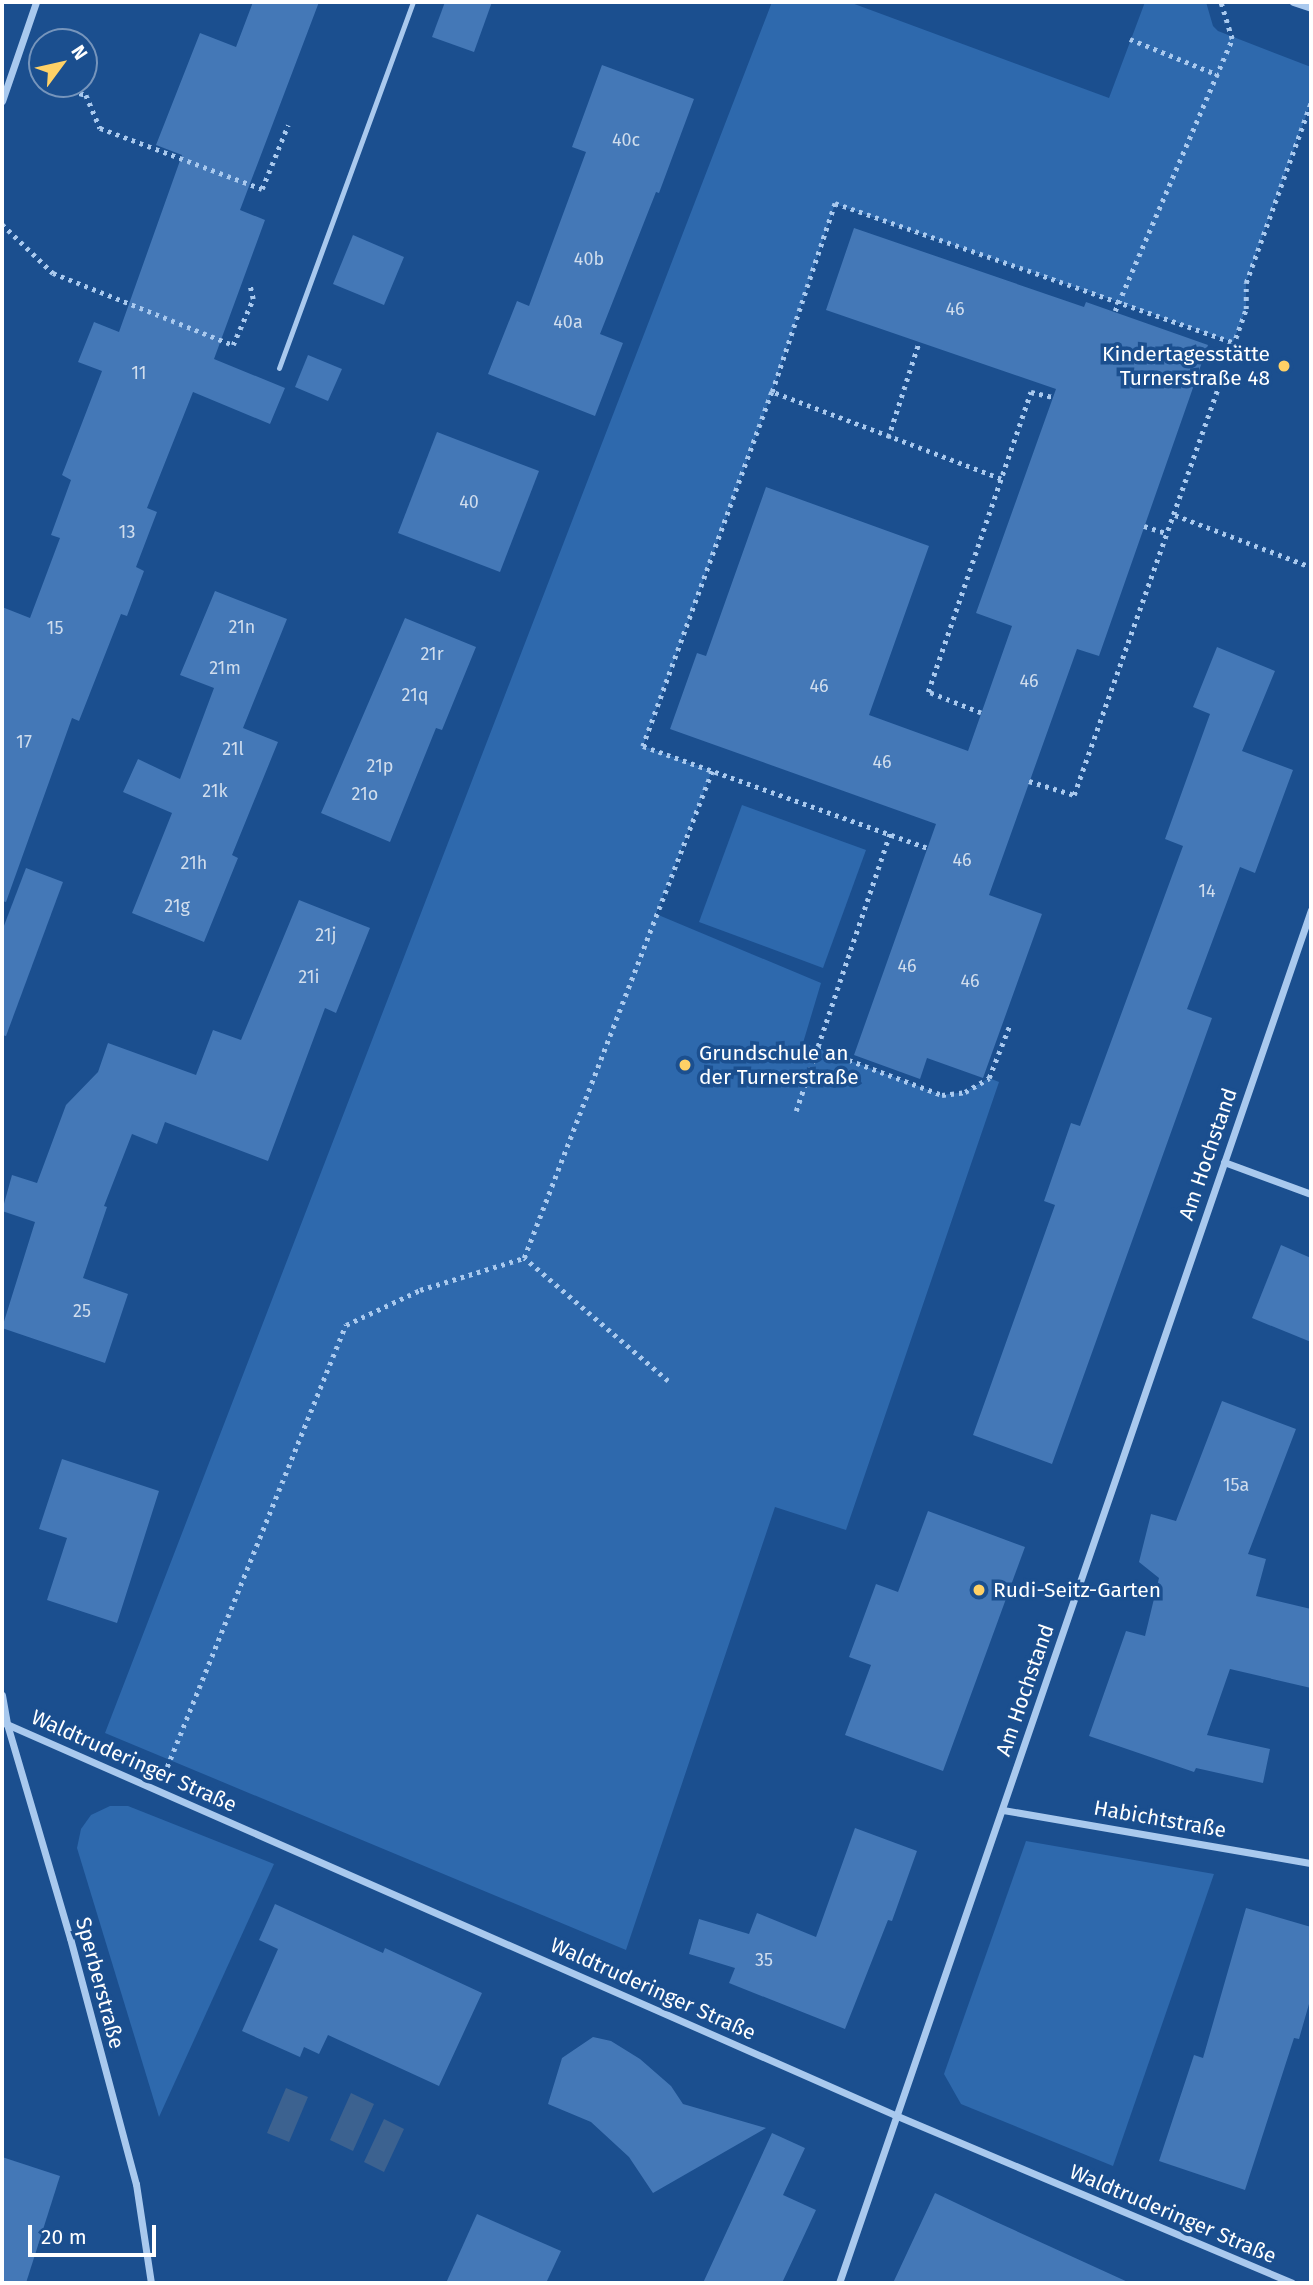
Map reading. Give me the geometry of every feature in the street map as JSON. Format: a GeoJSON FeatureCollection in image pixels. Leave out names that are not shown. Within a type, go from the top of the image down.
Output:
{"type":"FeatureCollection","features":[{"type":"Feature","properties":{"kind":"street"},"geometry":{"type":"LineString","coordinates":[[2,101],[36,2]]}},
{"type":"Feature","properties":{"kind":"street"},"geometry":{"type":"LineString","coordinates":[[1293,2],[1311,8]]}},
{"type":"Feature","properties":{"kind":"street","name":"Am Hochstand"},"geometry":{"type":"LineString","coordinates":[[839,2283],[1311,910]]}},
{"type":"Feature","properties":{"kind":"street"},"geometry":{"type":"LineString","coordinates":[[1224,1162],[1311,1195]]}},
{"type":"Feature","properties":{"kind":"street","name":"Sperberstraße"},"geometry":{"type":"LineString","coordinates":[[2,1695],[4,1723],[70,1938],[136,2184],[151,2283]]}},
{"type":"Feature","properties":{"kind":"street","name":"Waldtruderinger Straße"},"geometry":{"type":"LineString","coordinates":[[4,1723],[895,2115],[1292,2283]]}},
{"type":"Feature","properties":{"kind":"street","name":"Habichtstraße"},"geometry":{"type":"LineString","coordinates":[[1003,1810],[1311,1863]]}},
{"type":"Feature","properties":{"kind":"lane"},"geometry":{"type":"LineString","coordinates":[[279,368],[413,2]]}},
{"type":"Feature","properties":{"kind":"path"},"geometry":{"type":"LineString","coordinates":[[1115,311],[1232,38],[1221,2]]}},
{"type":"Feature","properties":{"kind":"path"},"geometry":{"type":"LineString","coordinates":[[1130,39],[1218,75]]}},
{"type":"Feature","properties":{"kind":"path"},"geometry":{"type":"LineString","coordinates":[[87,98],[100,128],[262,189],[288,125]]}},
{"type":"Feature","properties":{"kind":"path"},"geometry":{"type":"LineString","coordinates":[[1029,780],[1074,795],[1246,309],[1246,283],[1311,102]]}},
{"type":"Feature","properties":{"kind":"path"},"geometry":{"type":"LineString","coordinates":[[928,848],[643,746],[772,392],[835,203],[1233,342]]}},
{"type":"Feature","properties":{"kind":"path"},"geometry":{"type":"LineString","coordinates":[[2,224],[53,273],[233,345],[253,299],[250,286]]}},
{"type":"Feature","properties":{"kind":"path"},"geometry":{"type":"LineString","coordinates":[[888,438],[919,342]]}},
{"type":"Feature","properties":{"kind":"path"},"geometry":{"type":"LineString","coordinates":[[772,392],[1001,479]]}},
{"type":"Feature","properties":{"kind":"path"},"geometry":{"type":"LineString","coordinates":[[981,713],[928,692],[1031,392],[1053,397]]}},
{"type":"Feature","properties":{"kind":"path"},"geometry":{"type":"LineString","coordinates":[[1175,515],[1311,568]]}},
{"type":"Feature","properties":{"kind":"path"},"geometry":{"type":"LineString","coordinates":[[1144,526],[1167,534]]}},
{"type":"Feature","properties":{"kind":"path"},"geometry":{"type":"LineString","coordinates":[[524,1258],[712,771]]}},
{"type":"Feature","properties":{"kind":"path"},"geometry":{"type":"LineString","coordinates":[[796,1111],[890,834]]}},
{"type":"Feature","properties":{"kind":"path"},"geometry":{"type":"LineString","coordinates":[[817,1048],[942,1095],[965,1092],[989,1079],[1009,1027]]}},
{"type":"Feature","properties":{"kind":"path"},"geometry":{"type":"LineString","coordinates":[[524,1258],[668,1381]]}},
{"type":"Feature","properties":{"kind":"path"},"geometry":{"type":"LineString","coordinates":[[168,1763],[346,1325],[420,1290],[524,1258]]}},
{"type":"Feature","properties":{"kind":"shaded area","name":"Grundschule an der Turnerstraße"},"geometry":{"type":"Polygon","coordinates":[[[772,2],[849,2],[1109,98],[1145,2],[1206,2],[1213,26],[1218,31],[1311,67],[1311,102],[1246,282],[1246,309],[1233,342],[835,204],[772,392],[643,746],[712,771],[656,914],[821,983],[803,1043],[942,1095],[965,1092],[989,1078],[999,1082],[846,1530],[775,1507],[626,1950],[105,1733],[772,2]]]}},
{"type":"Feature","properties":{"kind":"shaded area"},"geometry":{"type":"Polygon","coordinates":[[[742,805],[866,850],[823,968],[699,922],[742,805]]]}},
{"type":"Feature","properties":{"kind":"shaded area"},"geometry":{"type":"Polygon","coordinates":[[[110,1806],[128,1806],[274,1864],[159,2117],[77,1848],[81,1829],[91,1815],[110,1806]]]}},
{"type":"Feature","properties":{"kind":"shaded area"},"geometry":{"type":"Polygon","coordinates":[[[1026,1841],[1214,1874],[1113,2166],[961,2104],[944,2074],[1026,1841]]]}},
{"type":"Feature","properties":{"kind":"shaded area"},"geometry":{"type":"Polygon","coordinates":[[[286,2088],[308,2097],[289,2142],[267,2133],[286,2088]]]}},
{"type":"Feature","properties":{"kind":"shaded area"},"geometry":{"type":"Polygon","coordinates":[[[351,2093],[374,2104],[353,2151],[330,2140],[351,2093]]]}},
{"type":"Feature","properties":{"kind":"shaded area"},"geometry":{"type":"Polygon","coordinates":[[[384,2119],[404,2129],[384,2172],[364,2162],[384,2119]]]}},
{"type":"Feature","properties":{"kind":"building"},"geometry":{"type":"Polygon","coordinates":[[[253,2],[319,2],[240,210],[265,220],[214,359],[285,388],[270,424],[193,392],[147,508],[157,512],[136,567],[144,571],[127,616],[121,614],[79,721],[72,718],[6,902],[2,901],[2,607],[30,618],[60,538],[51,535],[71,480],[62,475],[102,371],[78,362],[94,322],[119,332],[182,155],[156,145],[200,33],[236,47],[253,2]]]}},
{"type":"Feature","properties":{"kind":"building"},"geometry":{"type":"Polygon","coordinates":[[[445,2],[492,2],[474,52],[432,37],[445,2]]]}},
{"type":"Feature","properties":{"kind":"building"},"geometry":{"type":"Polygon","coordinates":[[[602,65],[694,99],[659,193],[656,192],[600,334],[623,343],[595,416],[488,374],[517,301],[529,306],[586,152],[572,147],[602,65]]]}},
{"type":"Feature","properties":{"kind":"building"},"geometry":{"type":"Polygon","coordinates":[[[854,228],[1084,307],[1086,302],[1208,345],[1099,656],[1077,649],[989,895],[1042,914],[983,1078],[927,1058],[920,1079],[854,1055],[936,824],[670,729],[697,653],[706,656],[766,487],[929,546],[869,715],[968,751],[1012,626],[976,613],[1056,389],[826,310],[854,228]]]}},
{"type":"Feature","properties":{"kind":"building"},"geometry":{"type":"Polygon","coordinates":[[[353,235],[404,257],[384,305],[333,284],[353,235]]]}},
{"type":"Feature","properties":{"kind":"building"},"geometry":{"type":"Polygon","coordinates":[[[308,355],[342,369],[328,401],[295,387],[308,355]]]}},
{"type":"Feature","properties":{"kind":"building"},"geometry":{"type":"Polygon","coordinates":[[[437,432],[539,471],[500,572],[398,533],[437,432]]]}},
{"type":"Feature","properties":{"kind":"building"},"geometry":{"type":"Polygon","coordinates":[[[215,591],[287,619],[243,728],[278,742],[232,855],[238,858],[204,942],[132,913],[172,813],[123,792],[138,759],[180,779],[214,688],[180,675],[215,591]]]}},
{"type":"Feature","properties":{"kind":"building"},"geometry":{"type":"Polygon","coordinates":[[[405,618],[476,647],[442,730],[436,728],[390,842],[321,813],[405,618]]]}},
{"type":"Feature","properties":{"kind":"building"},"geometry":{"type":"Polygon","coordinates":[[[1217,647],[1275,671],[1242,751],[1293,770],[1255,873],[1240,867],[1187,1009],[1212,1018],[1052,1464],[973,1435],[1055,1205],[1044,1201],[1071,1123],[1080,1126],[1183,846],[1165,839],[1210,714],[1193,707],[1217,647]]]}},
{"type":"Feature","properties":{"kind":"building"},"geometry":{"type":"Polygon","coordinates":[[[26,868],[63,882],[6,1036],[2,1035],[2,931],[26,868]]]}},
{"type":"Feature","properties":{"kind":"building"},"geometry":{"type":"Polygon","coordinates":[[[299,900],[370,928],[336,1013],[325,1008],[268,1161],[165,1122],[157,1144],[132,1134],[104,1206],[107,1207],[83,1278],[128,1294],[105,1363],[2,1328],[35,1222],[2,1211],[12,1175],[37,1183],[66,1105],[98,1072],[108,1043],[196,1075],[213,1030],[241,1040],[299,900]]]}},
{"type":"Feature","properties":{"kind":"building"},"geometry":{"type":"Polygon","coordinates":[[[1281,1245],[1311,1258],[1311,1342],[1252,1318],[1281,1245]]]}},
{"type":"Feature","properties":{"kind":"building"},"geometry":{"type":"Polygon","coordinates":[[[1222,1401],[1296,1429],[1248,1554],[1266,1559],[1256,1596],[1311,1609],[1311,1688],[1230,1669],[1207,1735],[1270,1749],[1263,1783],[1196,1768],[1194,1772],[1089,1736],[1126,1631],[1145,1636],[1159,1578],[1139,1562],[1151,1514],[1176,1521],[1222,1401]]]}},
{"type":"Feature","properties":{"kind":"building"},"geometry":{"type":"Polygon","coordinates":[[[62,1459],[159,1491],[117,1623],[47,1600],[67,1538],[39,1529],[62,1459]]]}},
{"type":"Feature","properties":{"kind":"building"},"geometry":{"type":"Polygon","coordinates":[[[928,1511],[1025,1547],[943,1771],[845,1735],[871,1665],[849,1657],[876,1584],[898,1592],[928,1511]]]}},
{"type":"Feature","properties":{"kind":"building"},"geometry":{"type":"Polygon","coordinates":[[[855,1828],[917,1851],[892,1921],[888,1920],[845,2029],[729,1983],[735,1968],[689,1954],[699,1919],[749,1934],[757,1913],[816,1937],[855,1828]]]}},
{"type":"Feature","properties":{"kind":"building"},"geometry":{"type":"Polygon","coordinates":[[[275,1904],[383,1953],[385,1948],[482,1993],[439,2086],[328,2035],[319,2054],[304,2047],[300,2057],[242,2031],[278,1949],[259,1940],[275,1904]]]}},
{"type":"Feature","properties":{"kind":"building"},"geometry":{"type":"Polygon","coordinates":[[[1246,1908],[1311,1927],[1311,1997],[1299,2039],[1294,2038],[1245,2190],[1159,2161],[1194,2055],[1203,2058],[1246,1908]]]}},
{"type":"Feature","properties":{"kind":"building"},"geometry":{"type":"Polygon","coordinates":[[[593,2037],[611,2041],[640,2059],[671,2086],[683,2104],[766,2128],[653,2193],[629,2157],[591,2122],[548,2104],[562,2058],[593,2037]]]}},
{"type":"Feature","properties":{"kind":"building"},"geometry":{"type":"Polygon","coordinates":[[[772,2133],[805,2148],[783,2195],[816,2210],[782,2283],[703,2283],[772,2133]]]}},
{"type":"Feature","properties":{"kind":"building"},"geometry":{"type":"Polygon","coordinates":[[[2,2157],[60,2176],[26,2283],[2,2283],[2,2157]]]}},
{"type":"Feature","properties":{"kind":"building"},"geometry":{"type":"Polygon","coordinates":[[[935,2193],[992,2220],[1130,2283],[893,2283],[935,2193]]]}},
{"type":"Feature","properties":{"kind":"building"},"geometry":{"type":"Polygon","coordinates":[[[477,2214],[561,2251],[546,2283],[446,2283],[477,2214]]]}},
{"type":"Feature","properties":{"kind":"place","name":"Kindertagesstätte Turnerstraße 48"},"geometry":{"type":"Point","coordinates":[1284,366]}},
{"type":"Feature","properties":{"kind":"place","name":"Grundschule an der Turnerstraße"},"geometry":{"type":"Point","coordinates":[685,1065]}},
{"type":"Feature","properties":{"kind":"place","name":"Rudi-Seitz-Garten"},"geometry":{"type":"Point","coordinates":[979,1590]}}]}
